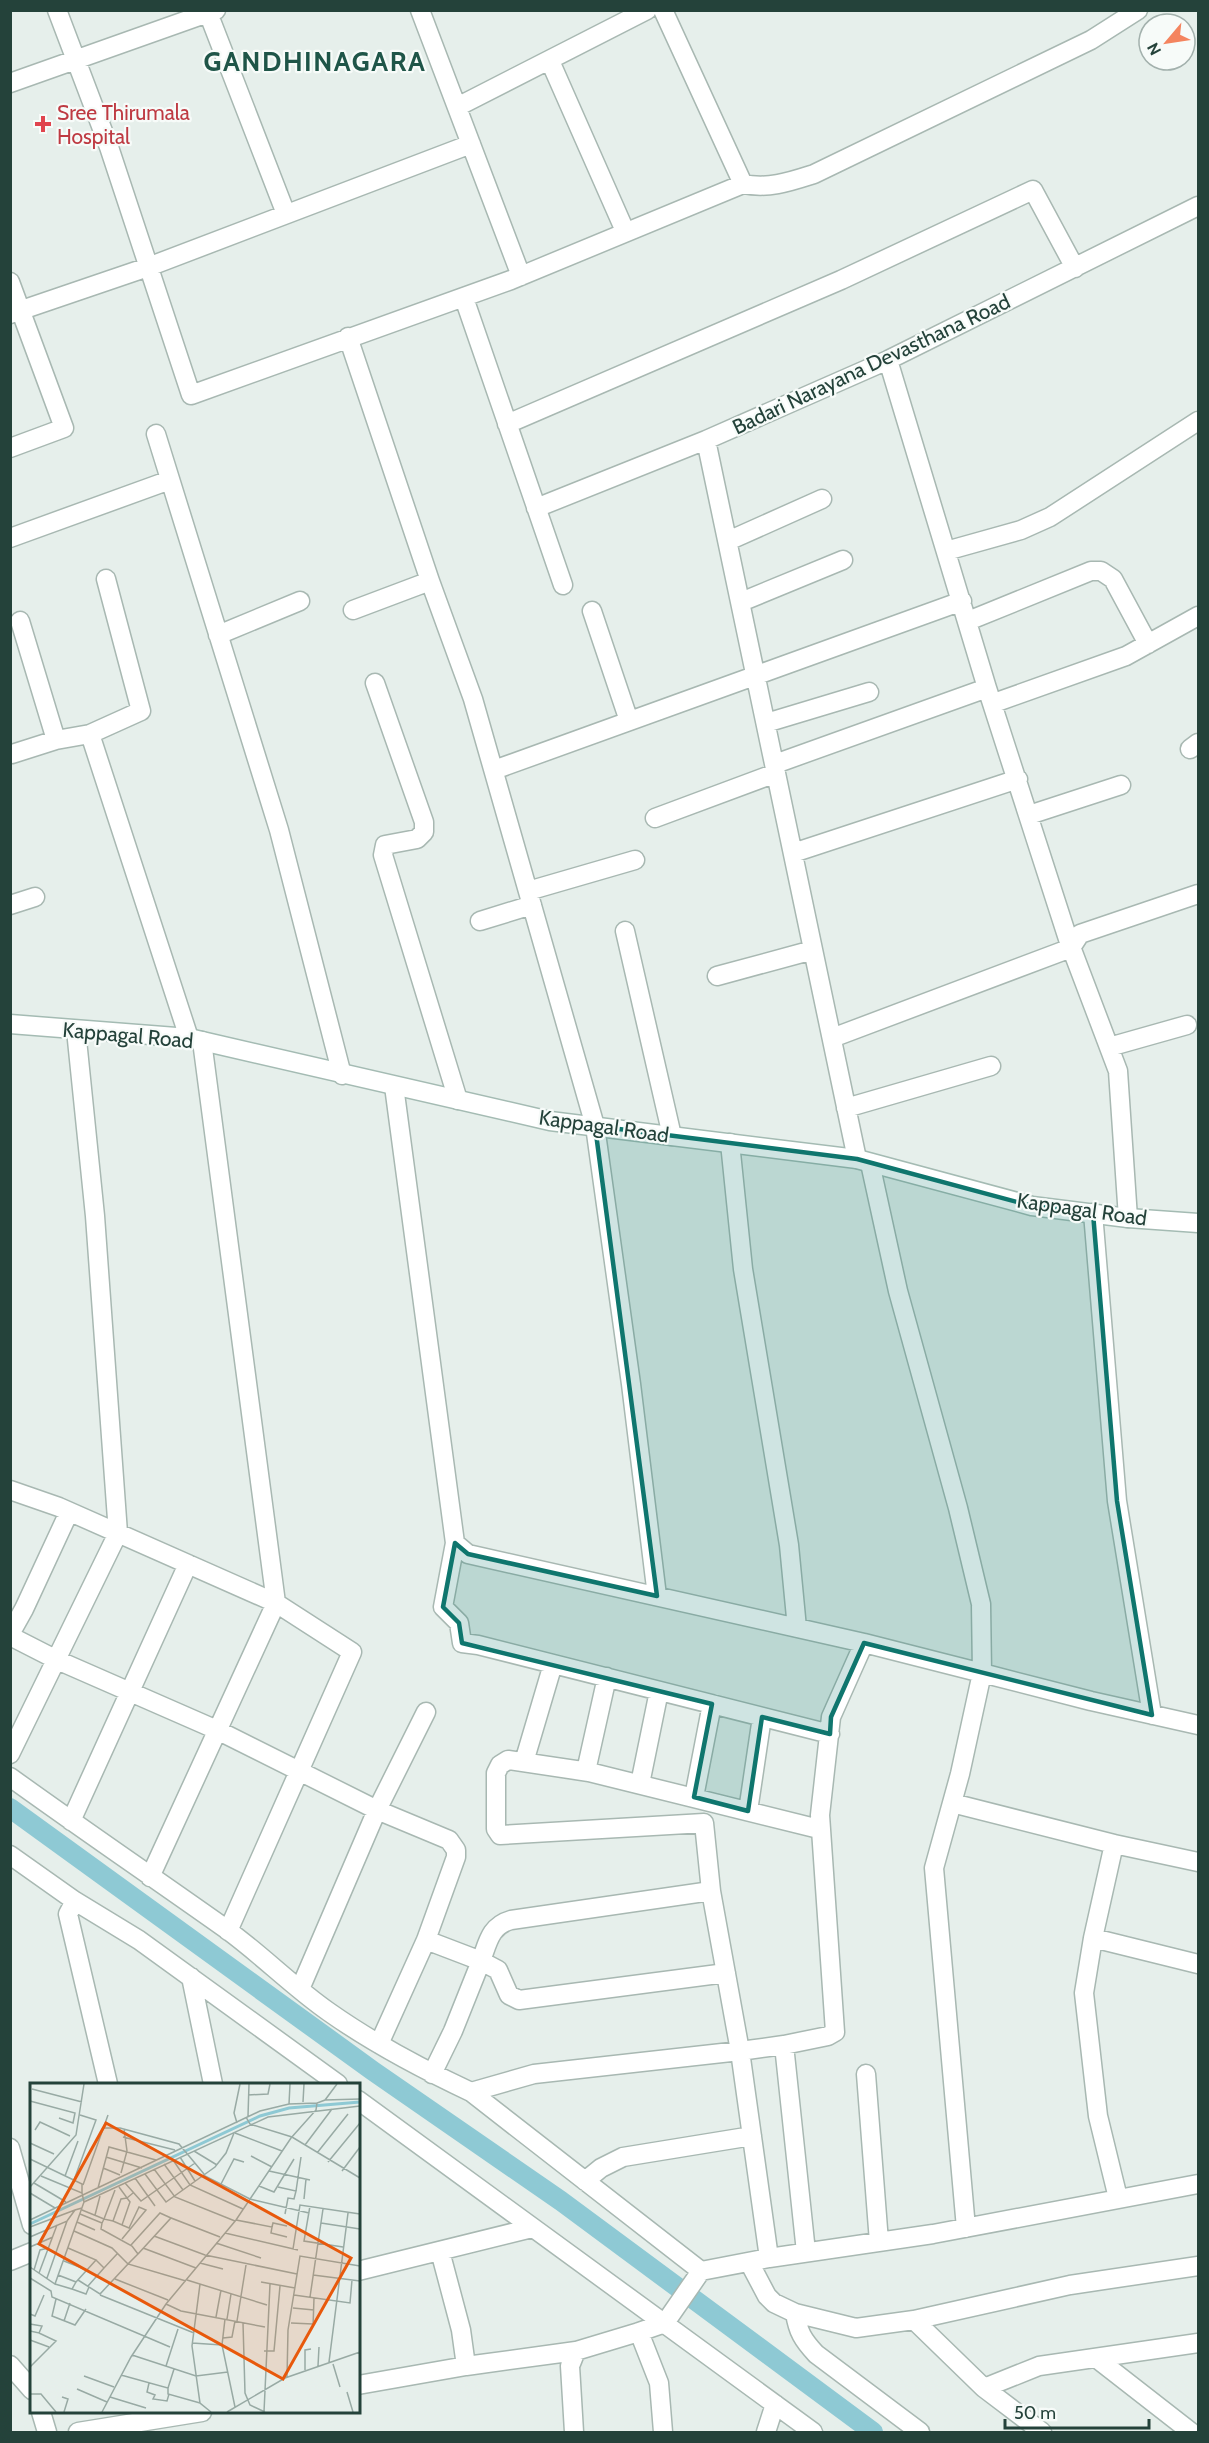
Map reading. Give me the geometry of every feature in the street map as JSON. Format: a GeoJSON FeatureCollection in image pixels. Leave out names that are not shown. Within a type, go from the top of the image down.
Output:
{"type":"FeatureCollection","features":[{"type":"Feature","properties":{"kind":"street"},"geometry":{"type":"LineString","coordinates":[[57,10],[109,147],[191,395],[348,337],[464,298],[743,184],[760,187],[781,185],[814,174],[1091,40],[1138,10]]}},
{"type":"Feature","properties":{"kind":"street"},"geometry":{"type":"LineString","coordinates":[[420,10],[521,276]]}},
{"type":"Feature","properties":{"kind":"street"},"geometry":{"type":"LineString","coordinates":[[457,107],[647,10]]}},
{"type":"Feature","properties":{"kind":"street"},"geometry":{"type":"LineString","coordinates":[[663,10],[743,184]]}},
{"type":"Feature","properties":{"kind":"street"},"geometry":{"type":"LineString","coordinates":[[10,83],[210,11],[286,214]]}},
{"type":"Feature","properties":{"kind":"street"},"geometry":{"type":"LineString","coordinates":[[550,61],[625,231]]}},
{"type":"Feature","properties":{"kind":"street"},"geometry":{"type":"LineString","coordinates":[[16,312],[148,267],[471,144]]}},
{"type":"Feature","properties":{"kind":"street"},"geometry":{"type":"LineString","coordinates":[[507,424],[841,280],[1034,190],[1075,268]]}},
{"type":"Feature","properties":{"kind":"street","name":"Badari Narayana Devasthana Road"},"geometry":{"type":"LineString","coordinates":[[536,508],[706,440],[888,360],[1198,206]]}},
{"type":"Feature","properties":{"kind":"street"},"geometry":{"type":"LineString","coordinates":[[10,282],[16,312],[64,428],[10,448]]}},
{"type":"Feature","properties":{"kind":"street"},"geometry":{"type":"LineString","coordinates":[[464,298],[563,585]]}},
{"type":"Feature","properties":{"kind":"street"},"geometry":{"type":"LineString","coordinates":[[348,337],[430,581],[473,699],[595,1126],[631,1384],[657,1596]]}},
{"type":"Feature","properties":{"kind":"street"},"geometry":{"type":"LineString","coordinates":[[888,360],[990,696],[1071,948],[1118,1071],[1128,1218]]}},
{"type":"Feature","properties":{"kind":"street"},"geometry":{"type":"LineString","coordinates":[[946,550],[1021,530],[1050,517],[1198,421]]}},
{"type":"Feature","properties":{"kind":"street"},"geometry":{"type":"LineString","coordinates":[[156,434],[279,830],[342,1075]]}},
{"type":"Feature","properties":{"kind":"street"},"geometry":{"type":"LineString","coordinates":[[706,440],[846,1108],[863,1161],[981,1604],[982,1673],[952,1803],[934,1868],[966,2228]]}},
{"type":"Feature","properties":{"kind":"street"},"geometry":{"type":"LineString","coordinates":[[10,538],[170,480]]}},
{"type":"Feature","properties":{"kind":"street"},"geometry":{"type":"LineString","coordinates":[[728,541],[822,500]]}},
{"type":"Feature","properties":{"kind":"street"},"geometry":{"type":"LineString","coordinates":[[741,602],[843,560]]}},
{"type":"Feature","properties":{"kind":"street"},"geometry":{"type":"LineString","coordinates":[[968,621],[1091,571],[1101,571],[1113,579],[1148,644]]}},
{"type":"Feature","properties":{"kind":"street"},"geometry":{"type":"LineString","coordinates":[[12,754],[56,740],[90,734],[141,711],[106,579]]}},
{"type":"Feature","properties":{"kind":"street"},"geometry":{"type":"LineString","coordinates":[[353,610],[430,581]]}},
{"type":"Feature","properties":{"kind":"street"},"geometry":{"type":"LineString","coordinates":[[218,635],[300,600]]}},
{"type":"Feature","properties":{"kind":"street"},"geometry":{"type":"LineString","coordinates":[[494,770],[962,601]]}},
{"type":"Feature","properties":{"kind":"street"},"geometry":{"type":"LineString","coordinates":[[592,611],[629,721]]}},
{"type":"Feature","properties":{"kind":"street"},"geometry":{"type":"LineString","coordinates":[[655,818],[775,768],[990,696],[1126,656],[1198,616]]}},
{"type":"Feature","properties":{"kind":"street"},"geometry":{"type":"LineString","coordinates":[[20,621],[56,740]]}},
{"type":"Feature","properties":{"kind":"street"},"geometry":{"type":"LineString","coordinates":[[375,683],[424,822],[424,832],[417,838],[385,845],[382,855],[458,1100]]}},
{"type":"Feature","properties":{"kind":"street"},"geometry":{"type":"LineString","coordinates":[[766,723],[869,692]]}},
{"type":"Feature","properties":{"kind":"street"},"geometry":{"type":"LineString","coordinates":[[90,734],[195,1040],[276,1603],[150,1877]]}},
{"type":"Feature","properties":{"kind":"street"},"geometry":{"type":"LineString","coordinates":[[793,853],[1017,778]]}},
{"type":"Feature","properties":{"kind":"street"},"geometry":{"type":"LineString","coordinates":[[1029,815],[1121,785]]}},
{"type":"Feature","properties":{"kind":"street"},"geometry":{"type":"LineString","coordinates":[[480,921],[530,898],[635,860]]}},
{"type":"Feature","properties":{"kind":"street"},"geometry":{"type":"LineString","coordinates":[[832,1038],[1071,948],[1080,934],[1198,894]]}},
{"type":"Feature","properties":{"kind":"street"},"geometry":{"type":"LineString","coordinates":[[10,905],[35,897]]}},
{"type":"Feature","properties":{"kind":"street"},"geometry":{"type":"LineString","coordinates":[[625,931],[672,1136]]}},
{"type":"Feature","properties":{"kind":"street"},"geometry":{"type":"LineString","coordinates":[[717,976],[813,950]]}},
{"type":"Feature","properties":{"kind":"street","name":"Kappagal Road"},"geometry":{"type":"LineString","coordinates":[[10,1024],[195,1040],[550,1121],[863,1161],[1032,1206],[1128,1218],[1198,1223]]}},
{"type":"Feature","properties":{"kind":"street"},"geometry":{"type":"LineString","coordinates":[[1109,1047],[1187,1024]]}},
{"type":"Feature","properties":{"kind":"street"},"geometry":{"type":"LineString","coordinates":[[10,1754],[118,1533],[95,1216],[76,1030]]}},
{"type":"Feature","properties":{"kind":"street"},"geometry":{"type":"LineString","coordinates":[[846,1108],[991,1066]]}},
{"type":"Feature","properties":{"kind":"street"},"geometry":{"type":"LineString","coordinates":[[394,1086],[455,1543],[443,1607],[459,1623],[462,1643],[478,1645],[830,1734]]}},
{"type":"Feature","properties":{"kind":"street"},"geometry":{"type":"LineString","coordinates":[[730,1143],[743,1269],[789,1545],[797,1628]]}},
{"type":"Feature","properties":{"kind":"street"},"geometry":{"type":"LineString","coordinates":[[1093,1213],[1117,1501],[1152,1715]]}},
{"type":"Feature","properties":{"kind":"street"},"geometry":{"type":"LineString","coordinates":[[10,1490],[69,1512],[276,1603],[352,1652],[228,1931]]}},
{"type":"Feature","properties":{"kind":"street"},"geometry":{"type":"LineString","coordinates":[[69,1512],[10,1635],[57,1660],[217,1730],[377,1810],[449,1840],[456,1850],[456,1857],[426,1940],[379,2044]]}},
{"type":"Feature","properties":{"kind":"street"},"geometry":{"type":"LineString","coordinates":[[455,1543],[468,1554],[864,1643],[1198,1725]]}},
{"type":"Feature","properties":{"kind":"street"},"geometry":{"type":"LineString","coordinates":[[71,1821],[188,1564]]}},
{"type":"Feature","properties":{"kind":"street"},"geometry":{"type":"LineString","coordinates":[[471,2092],[534,2074],[784,2045],[828,2036],[836,2032],[819,1829],[831,1717],[864,1643]]}},
{"type":"Feature","properties":{"kind":"street"},"geometry":{"type":"LineString","coordinates":[[524,1762],[553,1664]]}},
{"type":"Feature","properties":{"kind":"street"},"geometry":{"type":"LineString","coordinates":[[586,1771],[607,1677]]}},
{"type":"Feature","properties":{"kind":"street"},"geometry":{"type":"LineString","coordinates":[[640,1784],[659,1691]]}},
{"type":"Feature","properties":{"kind":"street"},"geometry":{"type":"LineString","coordinates":[[712,1704],[699,1799],[711,1891],[740,2051],[769,2258]]}},
{"type":"Feature","properties":{"kind":"street"},"geometry":{"type":"LineString","coordinates":[[300,1989],[377,1810],[426,1712]]}},
{"type":"Feature","properties":{"kind":"street"},"geometry":{"type":"LineString","coordinates":[[748,1811],[762,1717]]}},
{"type":"Feature","properties":{"kind":"street"},"geometry":{"type":"LineString","coordinates":[[704,1824],[500,1835],[496,1829],[496,1773],[500,1765],[508,1760],[586,1771],[819,1829]]}},
{"type":"Feature","properties":{"kind":"street"},"geometry":{"type":"LineString","coordinates":[[10,1777],[228,1931],[328,2011],[379,2044],[432,2074],[471,2092],[701,2271]]}},
{"type":"Feature","properties":{"kind":"street"},"geometry":{"type":"LineString","coordinates":[[952,1803],[1114,1844],[1198,1862]]}},
{"type":"Feature","properties":{"kind":"street"},"geometry":{"type":"LineString","coordinates":[[1114,1844],[1093,1938],[1084,1993],[1098,2116],[1118,2198]]}},
{"type":"Feature","properties":{"kind":"street"},"geometry":{"type":"LineString","coordinates":[[10,1855],[75,1901],[140,1940],[335,2083]]}},
{"type":"Feature","properties":{"kind":"street"},"geometry":{"type":"LineString","coordinates":[[432,2074],[499,1923],[711,1891]]}},
{"type":"Feature","properties":{"kind":"street"},"geometry":{"type":"LineString","coordinates":[[75,1901],[68,1914],[108,2083]]}},
{"type":"Feature","properties":{"kind":"street"},"geometry":{"type":"LineString","coordinates":[[1093,1938],[1198,1964]]}},
{"type":"Feature","properties":{"kind":"street"},"geometry":{"type":"LineString","coordinates":[[426,1940],[498,1970],[509,1995],[519,2000],[726,1973]]}},
{"type":"Feature","properties":{"kind":"street"},"geometry":{"type":"LineString","coordinates":[[191,1977],[213,2083]]}},
{"type":"Feature","properties":{"kind":"street"},"geometry":{"type":"LineString","coordinates":[[784,2045],[806,2252]]}},
{"type":"Feature","properties":{"kind":"street"},"geometry":{"type":"LineString","coordinates":[[866,2074],[879,2242]]}},
{"type":"Feature","properties":{"kind":"street"},"geometry":{"type":"LineString","coordinates":[[360,2103],[813,2433]]}},
{"type":"Feature","properties":{"kind":"street"},"geometry":{"type":"LineString","coordinates":[[585,2181],[601,2168],[623,2157],[752,2136]]}},
{"type":"Feature","properties":{"kind":"street"},"geometry":{"type":"LineString","coordinates":[[10,2148],[30,2217]]}},
{"type":"Feature","properties":{"kind":"street"},"geometry":{"type":"LineString","coordinates":[[360,2385],[466,2366],[576,2351],[639,2332],[665,2323],[701,2271],[769,2258],[966,2228],[1198,2184]]}},
{"type":"Feature","properties":{"kind":"street"},"geometry":{"type":"LineString","coordinates":[[360,2271],[532,2228]]}},
{"type":"Feature","properties":{"kind":"street"},"geometry":{"type":"LineString","coordinates":[[440,2251],[461,2330],[466,2366]]}},
{"type":"Feature","properties":{"kind":"street"},"geometry":{"type":"LineString","coordinates":[[10,2261],[30,2253]]}},
{"type":"Feature","properties":{"kind":"street"},"geometry":{"type":"LineString","coordinates":[[749,2262],[767,2296],[774,2303],[795,2313],[856,2328],[914,2320],[1070,2285],[1198,2266]]}},
{"type":"Feature","properties":{"kind":"street"},"geometry":{"type":"LineString","coordinates":[[795,2313],[798,2331],[816,2354],[920,2433]]}},
{"type":"Feature","properties":{"kind":"street"},"geometry":{"type":"LineString","coordinates":[[914,2320],[984,2388],[1042,2433]]}},
{"type":"Feature","properties":{"kind":"street"},"geometry":{"type":"LineString","coordinates":[[639,2332],[659,2383],[663,2433]]}},
{"type":"Feature","properties":{"kind":"street"},"geometry":{"type":"LineString","coordinates":[[984,2388],[1039,2366],[1197,2345]]}},
{"type":"Feature","properties":{"kind":"street"},"geometry":{"type":"LineString","coordinates":[[574,2433],[570,2366],[576,2351]]}},
{"type":"Feature","properties":{"kind":"street"},"geometry":{"type":"LineString","coordinates":[[1096,2358],[1191,2433]]}},
{"type":"Feature","properties":{"kind":"street"},"geometry":{"type":"LineString","coordinates":[[10,2365],[30,2388]]}},
{"type":"Feature","properties":{"kind":"street"},"geometry":{"type":"LineString","coordinates":[[765,2433],[775,2404]]}},
{"type":"Feature","properties":{"kind":"street"},"geometry":{"type":"LineString","coordinates":[[41,2413],[47,2433]]}},
{"type":"Feature","properties":{"kind":"street"},"geometry":{"type":"LineString","coordinates":[[78,2433],[196,2413]]}},
{"type":"Feature","properties":{"kind":"highlighted area"},"geometry":{"type":"Polygon","coordinates":[[[595,1126],[857,1159],[1032,1206],[1093,1213],[1117,1501],[1152,1715],[864,1643],[831,1717],[830,1734],[762,1717],[748,1811],[694,1797],[712,1704],[462,1643],[459,1623],[443,1607],[455,1543],[468,1554],[657,1596],[595,1126]]]}},
{"type":"Feature","properties":{"kind":"waterway"},"geometry":{"type":"LineString","coordinates":[[10,1808],[373,2071],[561,2201],[873,2432]]}},
{"type":"Feature","properties":{"kind":"place","name":"Sree Thirumala Hospital"},"geometry":{"type":"Point","coordinates":[43,124]}},
{"type":"Feature","properties":{"kind":"district","name":"GANDHINAGARA"},"geometry":{"type":"Point","coordinates":[315,61]}}]}
